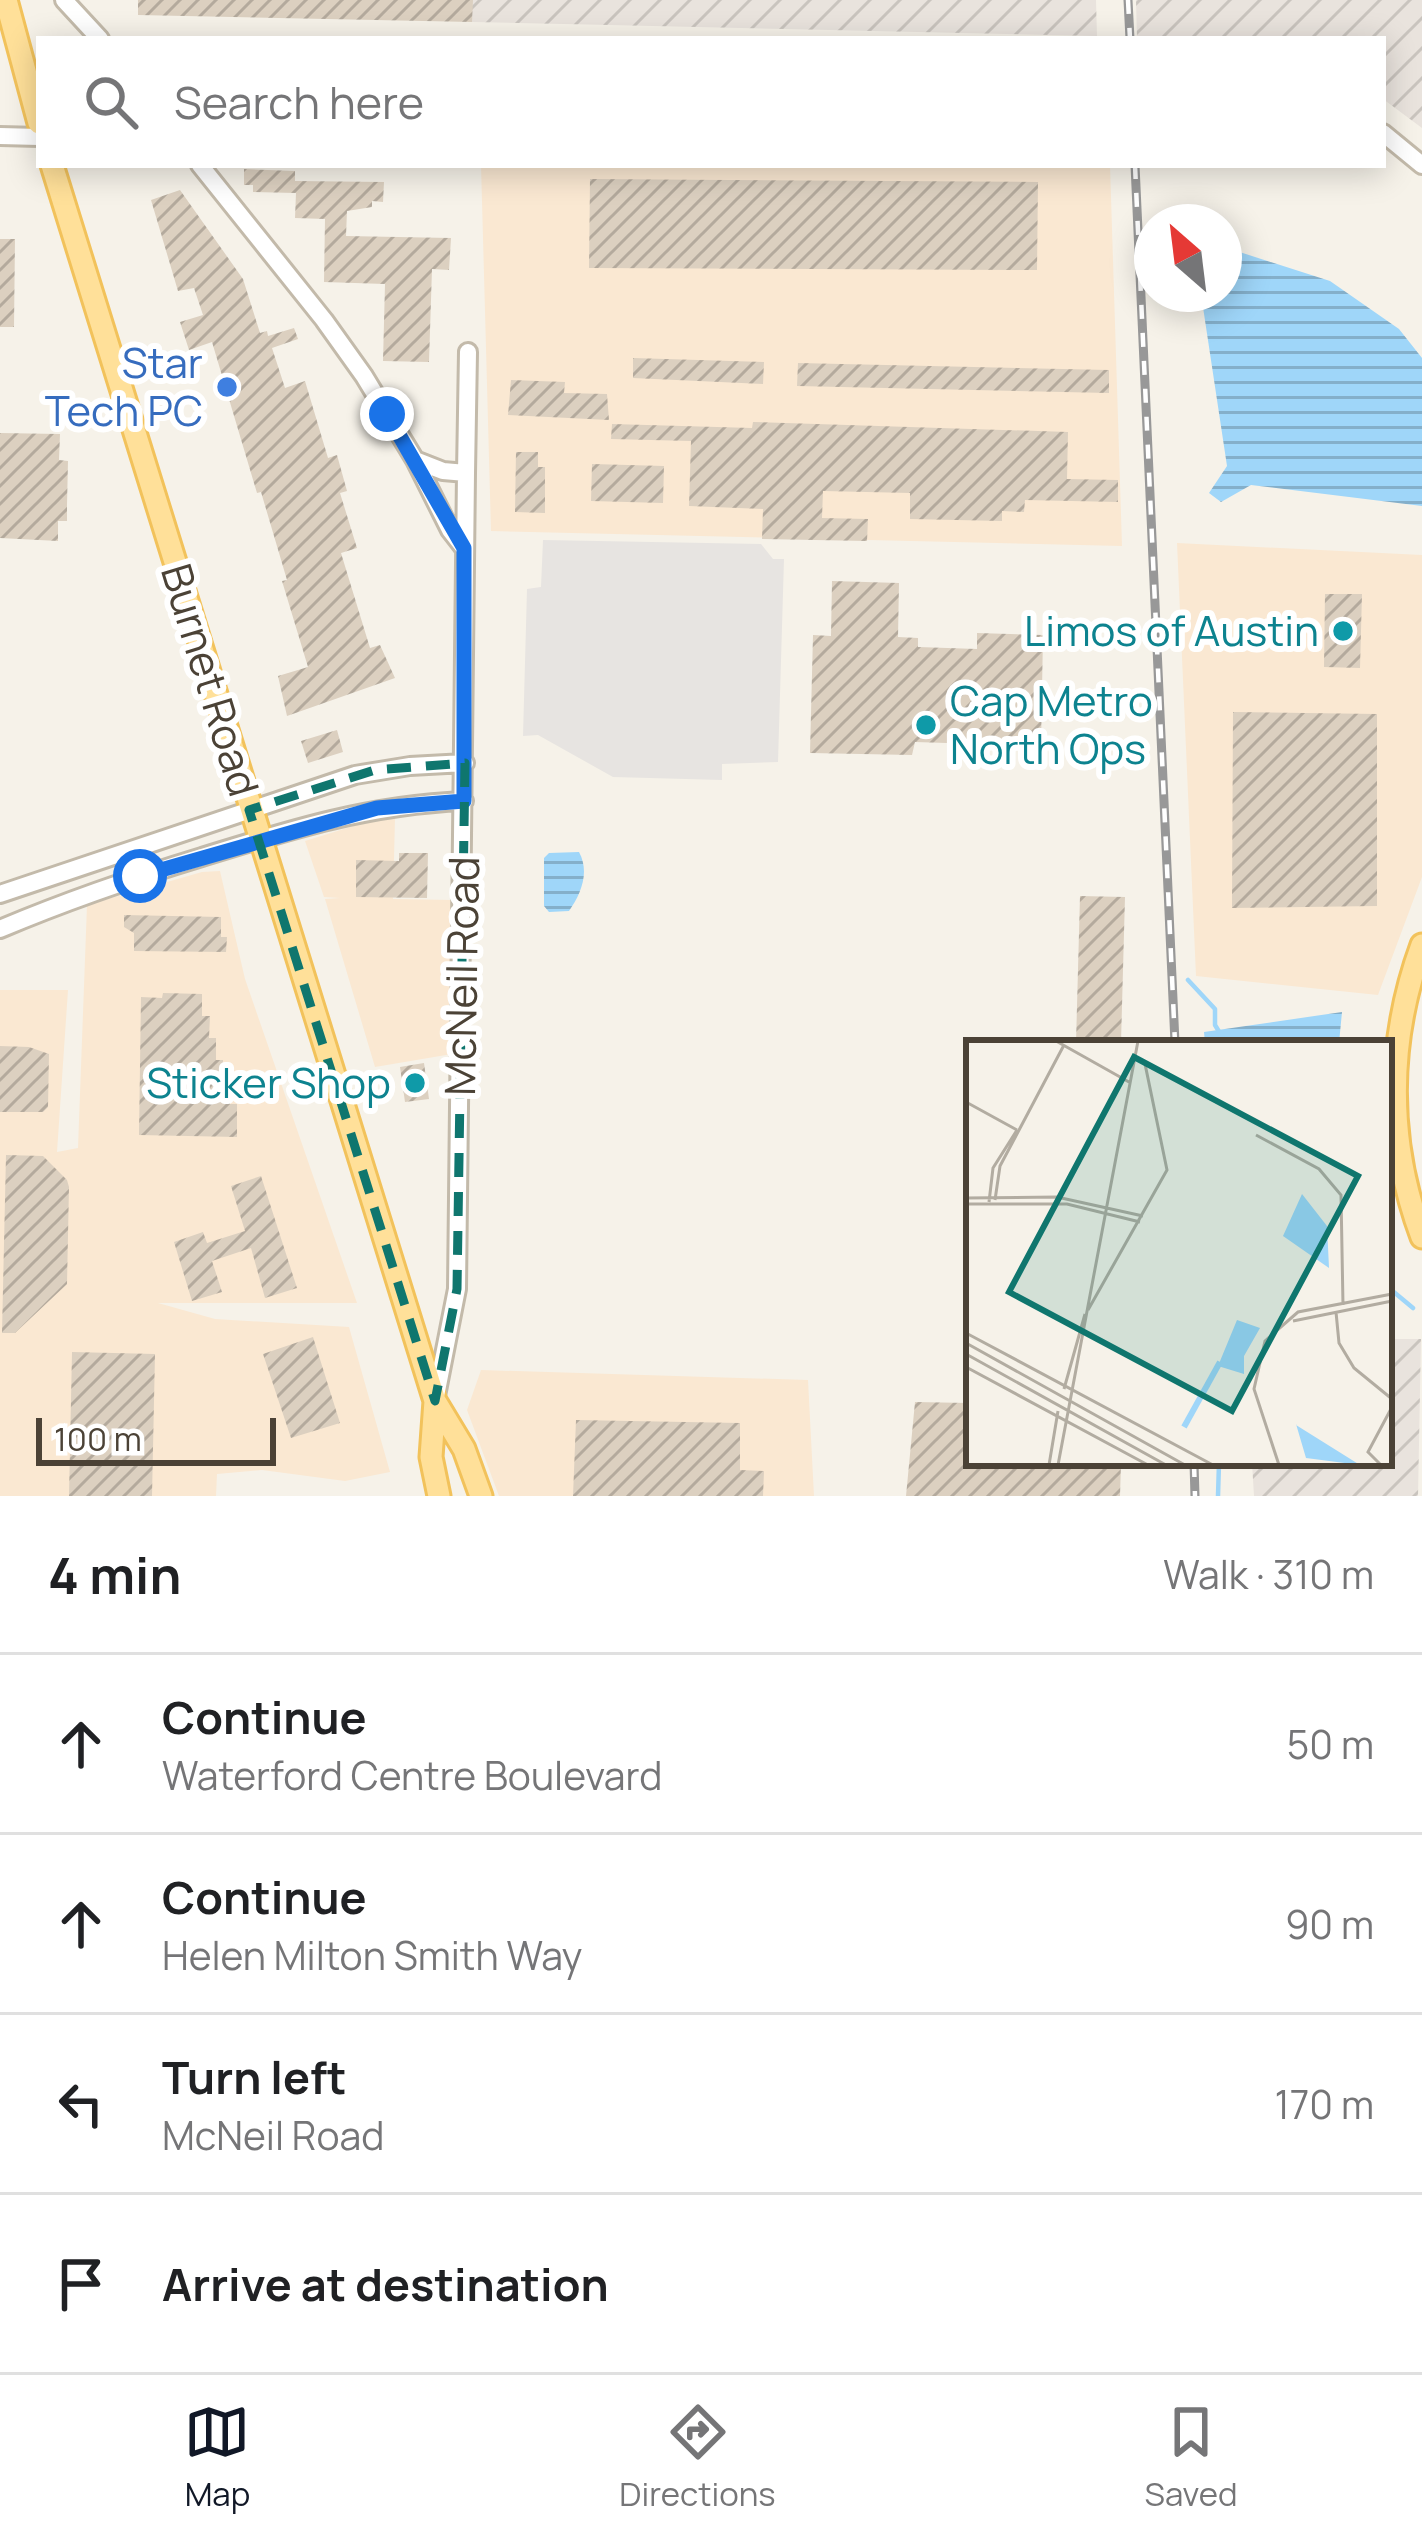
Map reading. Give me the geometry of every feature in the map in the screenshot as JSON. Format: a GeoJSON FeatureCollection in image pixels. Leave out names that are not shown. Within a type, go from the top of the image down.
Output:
{"type":"FeatureCollection","features":[{"type":"Feature","properties":{"kind":"main road"},"geometry":{"type":"LineString","coordinates":[[6,0],[36,112]]}},
{"type":"Feature","properties":{"kind":"main road","name":"Burnet Road"},"geometry":{"type":"LineString","coordinates":[[53,168],[435,1401],[464,1449],[481,1496]]}},
{"type":"Feature","properties":{"kind":"main road"},"geometry":{"type":"LineString","coordinates":[[1420,956],[1401,1021],[1395,1098],[1402,1172],[1422,1237]]}},
{"type":"Feature","properties":{"kind":"main road","name":"Burnet Road"},"geometry":{"type":"LineString","coordinates":[[435,1401],[430,1457],[440,1496]]}},
{"type":"Feature","properties":{"kind":"street"},"geometry":{"type":"LineString","coordinates":[[64,0],[97,36]]}},
{"type":"Feature","properties":{"kind":"street"},"geometry":{"type":"LineString","coordinates":[[1386,135],[1422,164]]}},
{"type":"Feature","properties":{"kind":"street"},"geometry":{"type":"LineString","coordinates":[[0,136],[36,137]]}},
{"type":"Feature","properties":{"kind":"street"},"geometry":{"type":"LineString","coordinates":[[202,168],[364,376],[464,548]]}},
{"type":"Feature","properties":{"kind":"street","name":"McNeil Road"},"geometry":{"type":"LineString","coordinates":[[435,1401],[457,1289],[468,352]]}},
{"type":"Feature","properties":{"kind":"street"},"geometry":{"type":"LineString","coordinates":[[415,460],[443,471],[466,473]]}},
{"type":"Feature","properties":{"kind":"street"},"geometry":{"type":"LineString","coordinates":[[0,894],[375,770],[465,763]]}},
{"type":"Feature","properties":{"kind":"street"},"geometry":{"type":"LineString","coordinates":[[0,929],[77,898],[259,839],[377,808],[464,801]]}},
{"type":"Feature","properties":{"kind":"highlighted area"},"geometry":{"type":"Polygon","coordinates":[[[465,763],[457,1289],[435,1401],[408,1310],[249,810],[375,770],[465,763]]]}},
{"type":"Feature","properties":{"kind":"shaded area"},"geometry":{"type":"Polygon","coordinates":[[[472,0],[1096,0],[1097,36],[472,22],[472,0]]]}},
{"type":"Feature","properties":{"kind":"shaded area"},"geometry":{"type":"Polygon","coordinates":[[[1136,0],[1422,0],[1422,128],[1386,101],[1386,36],[1137,36],[1136,0]]]}},
{"type":"Feature","properties":{"kind":"shaded area"},"geometry":{"type":"Polygon","coordinates":[[[481,168],[1110,168],[1122,546],[491,531],[481,168]]]}},
{"type":"Feature","properties":{"kind":"shaded area"},"geometry":{"type":"Polygon","coordinates":[[[543,540],[761,544],[773,559],[784,559],[778,762],[722,764],[722,780],[613,777],[538,735],[523,736],[527,589],[541,587],[543,540]]]}},
{"type":"Feature","properties":{"kind":"shaded area"},"geometry":{"type":"Polygon","coordinates":[[[1177,543],[1422,555],[1422,877],[1378,995],[1196,976],[1177,543]]]}},
{"type":"Feature","properties":{"kind":"shaded area"},"geometry":{"type":"Polygon","coordinates":[[[395,818],[393,899],[453,900],[452,1054],[375,1067],[325,899],[340,898],[324,897],[305,841],[395,818]]]}},
{"type":"Feature","properties":{"kind":"shaded area"},"geometry":{"type":"Polygon","coordinates":[[[220,871],[245,979],[357,1303],[158,1303],[215,1319],[349,1327],[390,1472],[345,1481],[262,1470],[217,1474],[216,1496],[0,1496],[0,990],[68,990],[57,1152],[78,1148],[87,905],[220,871]]]}},
{"type":"Feature","properties":{"kind":"shaded area"},"geometry":{"type":"Polygon","coordinates":[[[1392,1339],[1421,1339],[1418,1496],[1254,1496],[1252,1466],[1392,1466],[1392,1339]]]}},
{"type":"Feature","properties":{"kind":"shaded area"},"geometry":{"type":"Polygon","coordinates":[[[481,1370],[808,1380],[814,1496],[499,1496],[467,1410],[481,1370]]]}},
{"type":"Feature","properties":{"kind":"water"},"geometry":{"type":"Polygon","coordinates":[[[1242,253],[1330,281],[1399,329],[1422,358],[1422,506],[1251,485],[1221,502],[1209,493],[1227,466],[1204,312],[1242,312],[1242,253]]]}},
{"type":"Feature","properties":{"kind":"water"},"geometry":{"type":"Polygon","coordinates":[[[579,852],[584,875],[577,897],[569,911],[549,912],[544,906],[544,858],[549,853],[579,852]]]}},
{"type":"Feature","properties":{"kind":"water"},"geometry":{"type":"Polygon","coordinates":[[[1342,1012],[1339,1040],[1205,1040],[1204,1032],[1342,1012]]]}},
{"type":"Feature","properties":{"kind":"building"},"geometry":{"type":"Polygon","coordinates":[[[138,0],[473,0],[472,22],[138,15],[138,0]]]}},
{"type":"Feature","properties":{"kind":"building"},"geometry":{"type":"Polygon","coordinates":[[[244,169],[295,171],[295,181],[384,182],[383,202],[372,201],[372,207],[347,211],[346,236],[451,238],[449,270],[432,269],[429,362],[383,361],[385,284],[324,282],[325,219],[295,218],[296,193],[253,192],[253,185],[244,185],[244,169]]]}},
{"type":"Feature","properties":{"kind":"building"},"geometry":{"type":"Polygon","coordinates":[[[590,179],[1038,182],[1037,270],[589,268],[590,179]]]}},
{"type":"Feature","properties":{"kind":"building"},"geometry":{"type":"Polygon","coordinates":[[[180,190],[243,279],[260,333],[267,331],[268,336],[294,328],[298,339],[272,348],[285,388],[305,381],[328,458],[337,455],[347,491],[340,493],[357,548],[341,553],[370,648],[380,645],[395,678],[287,716],[278,676],[308,667],[282,581],[287,580],[212,342],[189,350],[180,322],[203,315],[194,288],[178,291],[151,200],[180,190]]]}},
{"type":"Feature","properties":{"kind":"building"},"geometry":{"type":"Polygon","coordinates":[[[0,239],[15,239],[14,327],[0,327],[0,239]]]}},
{"type":"Feature","properties":{"kind":"building"},"geometry":{"type":"Polygon","coordinates":[[[633,358],[764,362],[763,384],[633,378],[633,358]]]}},
{"type":"Feature","properties":{"kind":"building"},"geometry":{"type":"Polygon","coordinates":[[[798,363],[1109,370],[1109,393],[797,386],[798,363]]]}},
{"type":"Feature","properties":{"kind":"building"},"geometry":{"type":"Polygon","coordinates":[[[511,380],[565,382],[564,393],[607,394],[609,420],[508,415],[511,380]]]}},
{"type":"Feature","properties":{"kind":"building"},"geometry":{"type":"Polygon","coordinates":[[[753,422],[1068,432],[1067,479],[1118,480],[1118,502],[1025,500],[1024,512],[1002,511],[1002,521],[910,519],[910,493],[823,491],[822,518],[868,519],[867,541],[762,539],[763,509],[689,506],[691,441],[611,439],[612,424],[752,428],[753,422]]]}},
{"type":"Feature","properties":{"kind":"building"},"geometry":{"type":"Polygon","coordinates":[[[0,433],[60,434],[59,460],[68,461],[67,521],[58,521],[58,541],[0,538],[0,433]]]}},
{"type":"Feature","properties":{"kind":"building"},"geometry":{"type":"Polygon","coordinates":[[[516,452],[538,452],[538,467],[545,467],[545,513],[515,512],[516,452]]]}},
{"type":"Feature","properties":{"kind":"building"},"geometry":{"type":"Polygon","coordinates":[[[592,464],[664,466],[663,503],[591,501],[592,464]]]}},
{"type":"Feature","properties":{"kind":"building","name":"Cap Metro North Ops"},"geometry":{"type":"Polygon","coordinates":[[[832,581],[899,583],[898,637],[918,638],[918,647],[977,649],[977,633],[1043,635],[1041,746],[915,742],[912,755],[810,753],[813,635],[831,636],[832,581]]]}},
{"type":"Feature","properties":{"kind":"building","name":"Limos of Austin"},"geometry":{"type":"Polygon","coordinates":[[[1325,594],[1362,594],[1360,668],[1324,667],[1325,594]]]}},
{"type":"Feature","properties":{"kind":"building"},"geometry":{"type":"Polygon","coordinates":[[[1233,712],[1377,714],[1377,906],[1232,908],[1233,712]]]}},
{"type":"Feature","properties":{"kind":"building"},"geometry":{"type":"Polygon","coordinates":[[[337,730],[343,752],[308,763],[301,741],[337,730]]]}},
{"type":"Feature","properties":{"kind":"building"},"geometry":{"type":"Polygon","coordinates":[[[399,853],[428,853],[427,898],[356,897],[356,860],[399,861],[399,853]]]}},
{"type":"Feature","properties":{"kind":"building"},"geometry":{"type":"Polygon","coordinates":[[[1080,896],[1125,897],[1121,1040],[1076,1040],[1080,896]]]}},
{"type":"Feature","properties":{"kind":"building"},"geometry":{"type":"Polygon","coordinates":[[[124,915],[221,917],[226,952],[134,951],[134,933],[124,927],[124,915]]]}},
{"type":"Feature","properties":{"kind":"building"},"geometry":{"type":"Polygon","coordinates":[[[163,993],[202,994],[202,1016],[210,1016],[209,1038],[216,1038],[216,1060],[223,1060],[223,1082],[230,1082],[230,1104],[237,1104],[237,1137],[139,1135],[141,997],[162,998],[163,993]]]}},
{"type":"Feature","properties":{"kind":"building"},"geometry":{"type":"Polygon","coordinates":[[[0,1046],[29,1047],[49,1054],[48,1107],[43,1112],[0,1112],[0,1046]]]}},
{"type":"Feature","properties":{"kind":"building","name":"Sticker Shop"},"geometry":{"type":"Polygon","coordinates":[[[424,1063],[429,1099],[405,1102],[400,1067],[424,1063]]]}},
{"type":"Feature","properties":{"kind":"building"},"geometry":{"type":"Polygon","coordinates":[[[6,1155],[43,1156],[69,1187],[67,1284],[15,1333],[2,1333],[6,1155]]]}},
{"type":"Feature","properties":{"kind":"building"},"geometry":{"type":"Polygon","coordinates":[[[261,1176],[297,1288],[265,1298],[251,1248],[212,1261],[222,1292],[192,1301],[174,1242],[203,1232],[207,1243],[245,1231],[231,1186],[261,1176]]]}},
{"type":"Feature","properties":{"kind":"building"},"geometry":{"type":"Polygon","coordinates":[[[313,1337],[340,1423],[291,1438],[263,1354],[313,1337]]]}},
{"type":"Feature","properties":{"kind":"building"},"geometry":{"type":"Polygon","coordinates":[[[72,1352],[155,1354],[152,1496],[69,1496],[72,1352]]]}},
{"type":"Feature","properties":{"kind":"building"},"geometry":{"type":"Polygon","coordinates":[[[915,1402],[966,1403],[966,1466],[1121,1466],[1120,1496],[906,1496],[915,1402]]]}},
{"type":"Feature","properties":{"kind":"building"},"geometry":{"type":"Polygon","coordinates":[[[576,1420],[740,1423],[740,1470],[764,1471],[763,1496],[573,1496],[576,1420]]]}},
{"type":"Feature","properties":{"kind":"waterway"},"geometry":{"type":"LineString","coordinates":[[1188,980],[1215,1009],[1215,1025],[1224,1040]]}},
{"type":"Feature","properties":{"kind":"waterway"},"geometry":{"type":"LineString","coordinates":[[1392,1290],[1413,1308]]}},
{"type":"Feature","properties":{"kind":"waterway"},"geometry":{"type":"LineString","coordinates":[[1218,1496],[1219,1466]]}},
{"type":"Feature","properties":{"kind":"railway"},"geometry":{"type":"LineString","coordinates":[[1128,0],[1130,36]]}},
{"type":"Feature","properties":{"kind":"railway"},"geometry":{"type":"LineString","coordinates":[[1135,168],[1175,1040]]}},
{"type":"Feature","properties":{"kind":"railway"},"geometry":{"type":"LineString","coordinates":[[1194,1466],[1195,1496]]}},
{"type":"Feature","properties":{"kind":"place","name":"Star Tech PC"},"geometry":{"type":"Point","coordinates":[227,387]}},
{"type":"Feature","properties":{"kind":"place","name":"Limos of Austin"},"geometry":{"type":"Point","coordinates":[1343,631]}},
{"type":"Feature","properties":{"kind":"place","name":"Cap Metro North Ops"},"geometry":{"type":"Point","coordinates":[926,725]}},
{"type":"Feature","properties":{"kind":"place","name":"Sticker Shop"},"geometry":{"type":"Point","coordinates":[415,1083]}},
{"type":"Feature","properties":{"kind":"route"},"geometry":{"type":"LineString","coordinates":[[140,876],[377,808],[464,801],[464,548],[387,414]]}}]}
